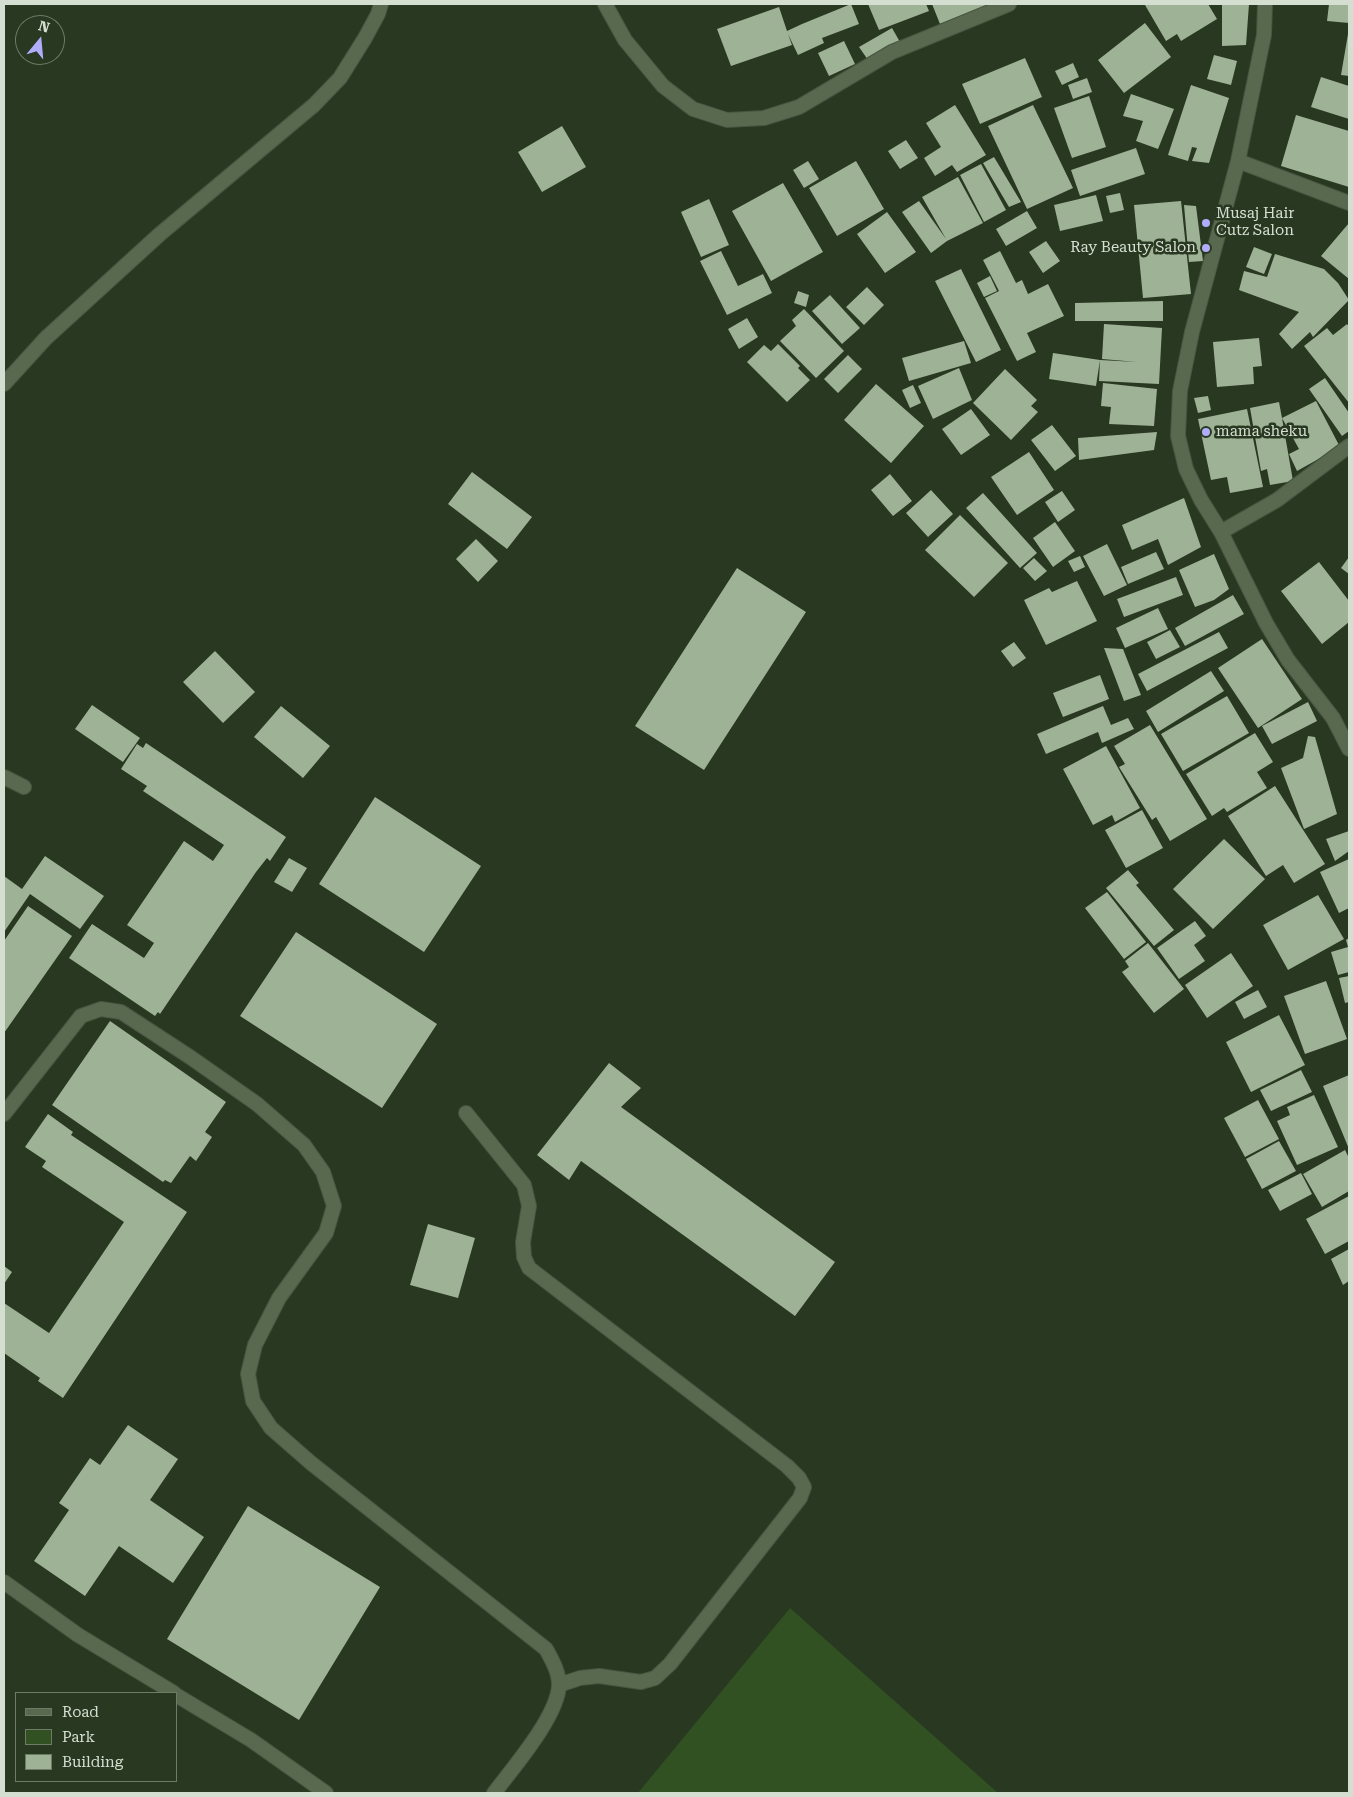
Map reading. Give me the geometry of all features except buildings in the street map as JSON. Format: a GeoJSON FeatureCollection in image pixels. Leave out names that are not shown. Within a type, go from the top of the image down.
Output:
{"type":"FeatureCollection","features":[{"type":"Feature","properties":{"kind":"street"},"geometry":{"type":"LineString","coordinates":[[4,384],[46,338],[160,234],[314,105],[340,78],[365,38],[378,14],[381,4]]}},
{"type":"Feature","properties":{"kind":"street"},"geometry":{"type":"LineString","coordinates":[[606,4],[625,40],[663,86],[693,109],[727,120],[764,118],[799,107],[892,52],[1010,4]]}},
{"type":"Feature","properties":{"kind":"street"},"geometry":{"type":"LineString","coordinates":[[1265,4],[1264,35],[1238,161],[1192,332],[1180,391],[1178,436],[1186,469],[1221,532],[1270,630],[1288,660],[1333,718],[1349,749]]}},
{"type":"Feature","properties":{"kind":"street"},"geometry":{"type":"LineString","coordinates":[[1238,161],[1349,203]]}},
{"type":"Feature","properties":{"kind":"street"},"geometry":{"type":"LineString","coordinates":[[1221,532],[1277,500],[1349,446]]}},
{"type":"Feature","properties":{"kind":"street"},"geometry":{"type":"LineString","coordinates":[[4,777],[24,787]]}},
{"type":"Feature","properties":{"kind":"street"},"geometry":{"type":"LineString","coordinates":[[4,1114],[81,1016],[101,1009],[121,1012],[190,1057],[257,1104],[304,1145],[323,1172],[334,1206],[326,1233],[279,1298],[255,1345],[248,1374],[253,1401],[271,1428],[310,1463],[546,1649],[554,1664],[559,1685],[554,1705],[540,1730],[494,1793]]}},
{"type":"Feature","properties":{"kind":"street"},"geometry":{"type":"LineString","coordinates":[[466,1113],[524,1186],[529,1206],[523,1242],[524,1257],[530,1268],[787,1466],[799,1478],[804,1487],[800,1498],[735,1582],[670,1664],[656,1678],[641,1682],[599,1676],[580,1678],[559,1685]]}},
{"type":"Feature","properties":{"kind":"street"},"geometry":{"type":"LineString","coordinates":[[4,1582],[78,1635],[172,1692]]}},
{"type":"Feature","properties":{"kind":"street"},"geometry":{"type":"LineString","coordinates":[[178,1696],[250,1740],[326,1793]]}},
{"type":"Feature","properties":{"kind":"green space"},"geometry":{"type":"Polygon","coordinates":[[[790,1608],[998,1793],[638,1793],[790,1608]]]}},
{"type":"Feature","properties":{"kind":"place","name":"Musaj Hair Cutz Salon"},"geometry":{"type":"Point","coordinates":[1206,223]}},
{"type":"Feature","properties":{"kind":"place","name":"Ray Beauty Salon"},"geometry":{"type":"Point","coordinates":[1206,248]}},
{"type":"Feature","properties":{"kind":"place","name":"mama sheku"},"geometry":{"type":"Point","coordinates":[1206,432]}}]}
